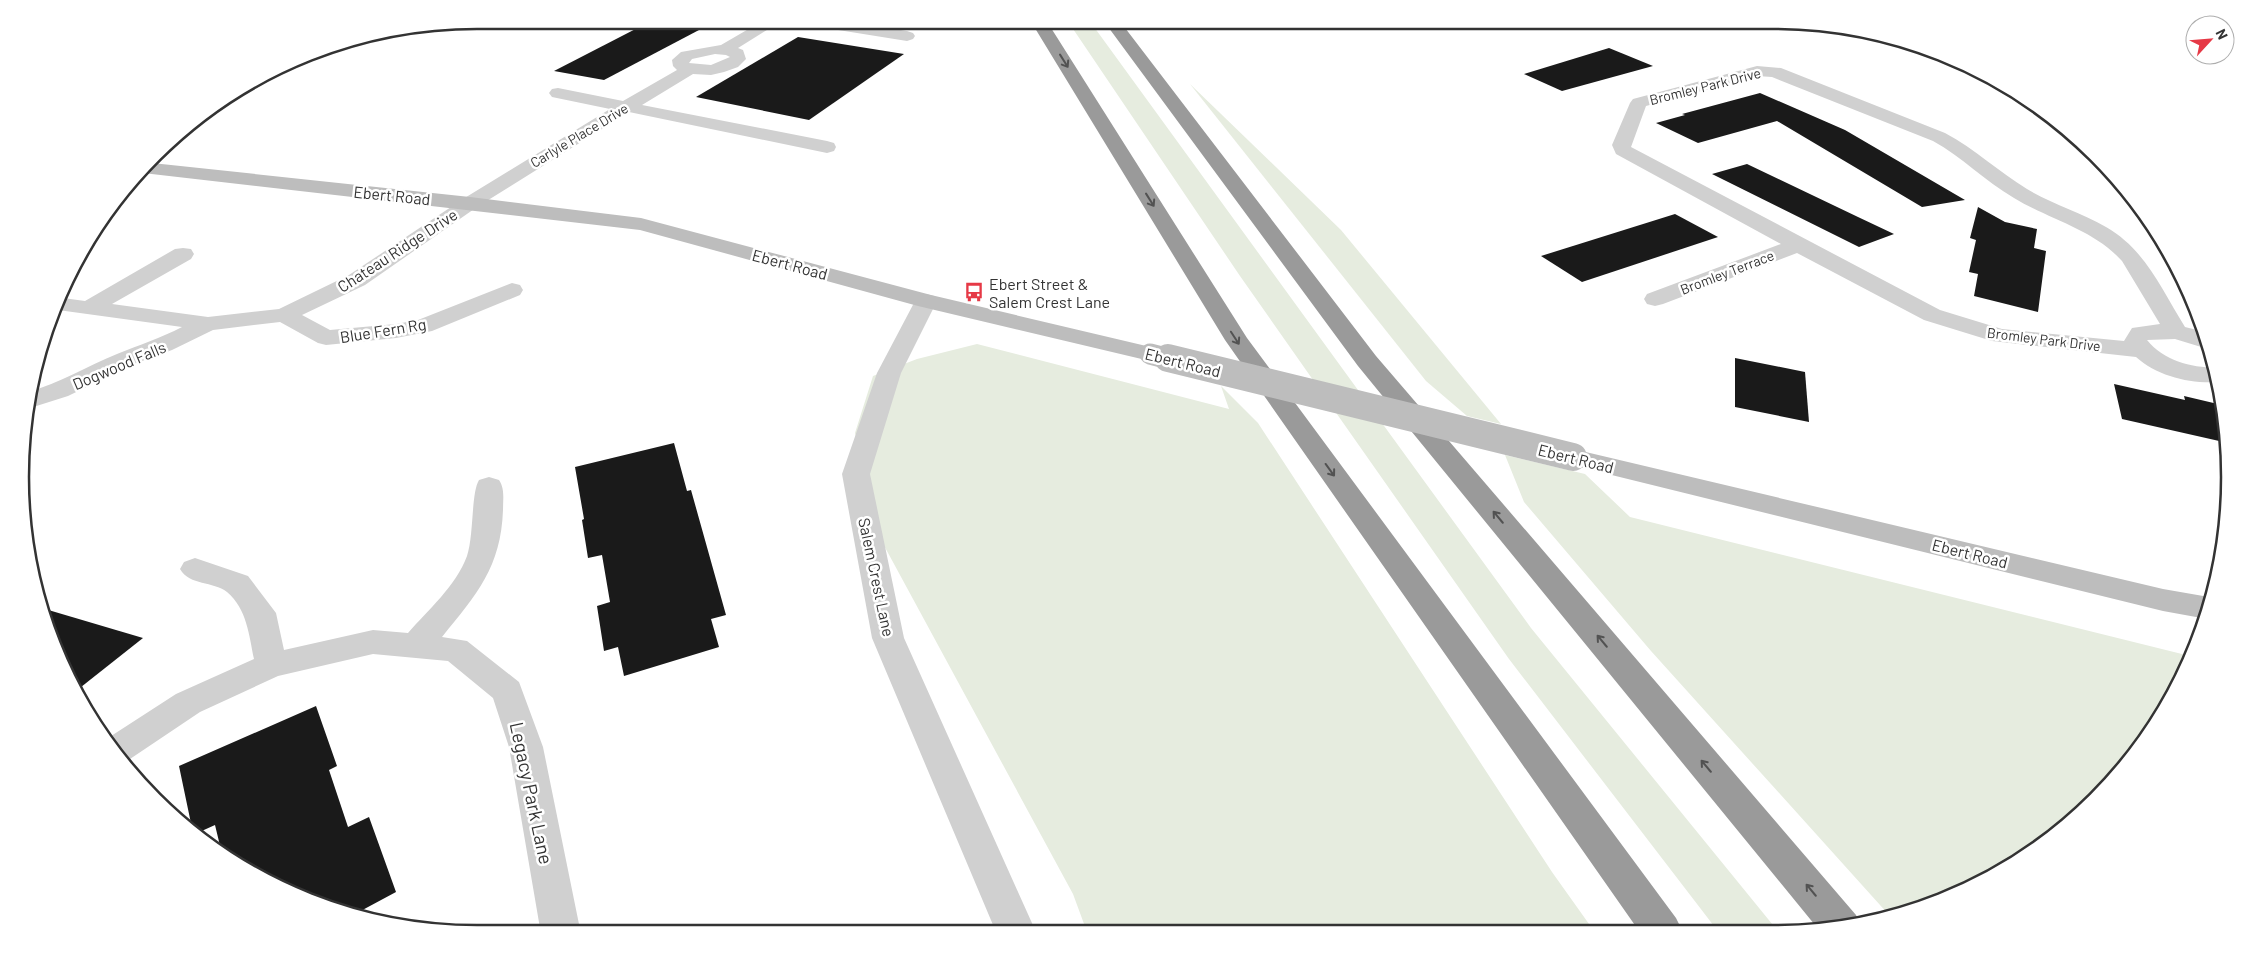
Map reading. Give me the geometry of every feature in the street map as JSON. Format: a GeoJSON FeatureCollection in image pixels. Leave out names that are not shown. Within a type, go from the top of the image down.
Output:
{"type":"FeatureCollection","features":[{"type":"Feature","properties":{"kind":"highway"},"geometry":{"type":"LineString","coordinates":[[1044,29],[1237,340],[1658,925]]}},
{"type":"Feature","properties":{"kind":"highway"},"geometry":{"type":"LineString","coordinates":[[1118,29],[1367,361],[1836,920]]}},
{"type":"Feature","properties":{"kind":"main road","name":"Ebert Road"},"geometry":{"type":"LineString","coordinates":[[152,169],[470,203],[641,224],[926,301],[2154,597],[2202,607]]}},
{"type":"Feature","properties":{"kind":"street","name":"Carlyle Place Drive"},"geometry":{"type":"LineString","coordinates":[[470,203],[569,140],[690,69],[719,69],[732,64],[738,59],[737,53],[725,49],[759,29]]}},
{"type":"Feature","properties":{"kind":"street"},"geometry":{"type":"LineString","coordinates":[[863,29],[907,36]]}},
{"type":"Feature","properties":{"kind":"street","name":"Bromley Park Drive"},"geometry":{"type":"LineString","coordinates":[[2176,332],[2134,262],[2121,248],[2102,234],[2022,195],[1956,146],[1939,137],[1775,72],[1757,71],[1638,103],[1620,145],[1623,150],[1932,315],[2000,336],[2141,350],[2157,362],[2179,370],[2209,375]]}},
{"type":"Feature","properties":{"kind":"street"},"geometry":{"type":"LineString","coordinates":[[558,93],[828,147]]}},
{"type":"Feature","properties":{"kind":"street","name":"Chateau Ridge Drive"},"geometry":{"type":"LineString","coordinates":[[63,304],[208,324],[284,315],[357,280],[470,203]]}},
{"type":"Feature","properties":{"kind":"street","name":"Bromley Terrace"},"geometry":{"type":"LineString","coordinates":[[1655,299],[1798,245]]}},
{"type":"Feature","properties":{"kind":"street"},"geometry":{"type":"LineString","coordinates":[[89,308],[183,254]]}},
{"type":"Feature","properties":{"kind":"street","name":"Blue Fern Rg"},"geometry":{"type":"LineString","coordinates":[[284,315],[326,338],[396,331],[424,326],[512,290]]}},
{"type":"Feature","properties":{"kind":"street","name":"Salem Crest Lane"},"geometry":{"type":"LineString","coordinates":[[926,301],[888,373],[856,474],[888,638],[1013,925]]}},
{"type":"Feature","properties":{"kind":"street","name":"Dogwood Falls"},"geometry":{"type":"LineString","coordinates":[[36,398],[59,391],[124,359],[164,345],[208,324]]}},
{"type":"Feature","properties":{"kind":"street"},"geometry":{"type":"LineString","coordinates":[[2141,350],[2135,340],[2140,333],[2155,330],[2176,332],[2199,340]]}},
{"type":"Feature","properties":{"kind":"street"},"geometry":{"type":"LineString","coordinates":[[416,646],[463,588],[481,558],[489,521],[490,486]]}},
{"type":"Feature","properties":{"kind":"street"},"geometry":{"type":"LineString","coordinates":[[195,569],[237,584],[260,613],[271,665]]}},
{"type":"Feature","properties":{"kind":"street","name":"Legacy Park Lane"},"geometry":{"type":"LineString","coordinates":[[120,749],[188,704],[271,665],[373,642],[456,650],[507,690],[526,747],[558,925]]}},
{"type":"Feature","properties":{"kind":"shaded area"},"geometry":{"type":"Polygon","coordinates":[[[1073,29],[1096,29],[1531,628],[1773,925],[1713,925],[1509,659],[1240,276],[1073,29]]]}},
{"type":"Feature","properties":{"kind":"shaded area"},"geometry":{"type":"Polygon","coordinates":[[[1190,84],[1341,230],[1501,424],[1467,416],[1426,381],[1190,84]]]}},
{"type":"Feature","properties":{"kind":"shaded area"},"geometry":{"type":"Polygon","coordinates":[[[977,344],[1229,409],[1221,386],[1258,423],[1552,872],[1590,925],[1084,925],[1073,894],[881,540],[855,433],[873,376],[917,359],[977,344]]]}},
{"type":"Feature","properties":{"kind":"shaded area"},"geometry":{"type":"Polygon","coordinates":[[[1505,455],[1585,474],[1630,517],[2184,655],[2161,701],[2129,750],[2110,773],[2069,814],[2022,850],[1971,879],[1945,891],[1885,911],[1651,651],[1524,502],[1505,455]]]}},
{"type":"Feature","properties":{"kind":"building"},"geometry":{"type":"Polygon","coordinates":[[[636,29],[701,29],[604,80],[554,71],[636,29]]]}},
{"type":"Feature","properties":{"kind":"building"},"geometry":{"type":"Polygon","coordinates":[[[798,37],[904,54],[809,120],[696,97],[798,37]]]}},
{"type":"Feature","properties":{"kind":"building"},"geometry":{"type":"Polygon","coordinates":[[[1609,48],[1653,66],[1562,91],[1524,74],[1609,48]]]}},
{"type":"Feature","properties":{"kind":"building"},"geometry":{"type":"Polygon","coordinates":[[[1760,93],[1845,130],[1965,200],[1922,207],[1777,121],[1698,143],[1656,123],[1760,93]]]}},
{"type":"Feature","properties":{"kind":"building"},"geometry":{"type":"Polygon","coordinates":[[[1747,164],[1894,234],[1859,247],[1712,174],[1747,164]]]}},
{"type":"Feature","properties":{"kind":"building"},"geometry":{"type":"Polygon","coordinates":[[[1978,207],[2005,222],[2037,229],[2034,248],[2046,251],[2038,312],[1974,296],[1978,274],[1969,272],[1976,240],[1970,238],[1978,207]]]}},
{"type":"Feature","properties":{"kind":"building"},"geometry":{"type":"Polygon","coordinates":[[[1675,214],[1718,237],[1582,282],[1541,256],[1675,214]]]}},
{"type":"Feature","properties":{"kind":"building"},"geometry":{"type":"Polygon","coordinates":[[[1735,358],[1805,372],[1809,422],[1735,407],[1735,358]]]}},
{"type":"Feature","properties":{"kind":"building"},"geometry":{"type":"Polygon","coordinates":[[[2114,384],[2185,400],[2184,396],[2215,403],[2219,441],[2122,419],[2114,384]]]}},
{"type":"Feature","properties":{"kind":"building"},"geometry":{"type":"Polygon","coordinates":[[[674,443],[687,491],[691,490],[726,615],[711,619],[719,647],[624,676],[618,647],[604,651],[597,606],[610,602],[602,555],[588,558],[582,520],[584,519],[575,467],[674,443]]]}},
{"type":"Feature","properties":{"kind":"building"},"geometry":{"type":"Polygon","coordinates":[[[50,610],[143,638],[81,687],[63,649],[50,610]]]}},
{"type":"Feature","properties":{"kind":"building"},"geometry":{"type":"Polygon","coordinates":[[[316,706],[337,766],[329,770],[348,827],[369,817],[396,892],[362,910],[305,891],[253,865],[220,844],[215,825],[202,831],[191,822],[179,766],[316,706]]]}},
{"type":"Feature","properties":{"kind":"place","name":"Ebert Street & Salem Crest Lane"},"geometry":{"type":"Point","coordinates":[974,292]}}]}
